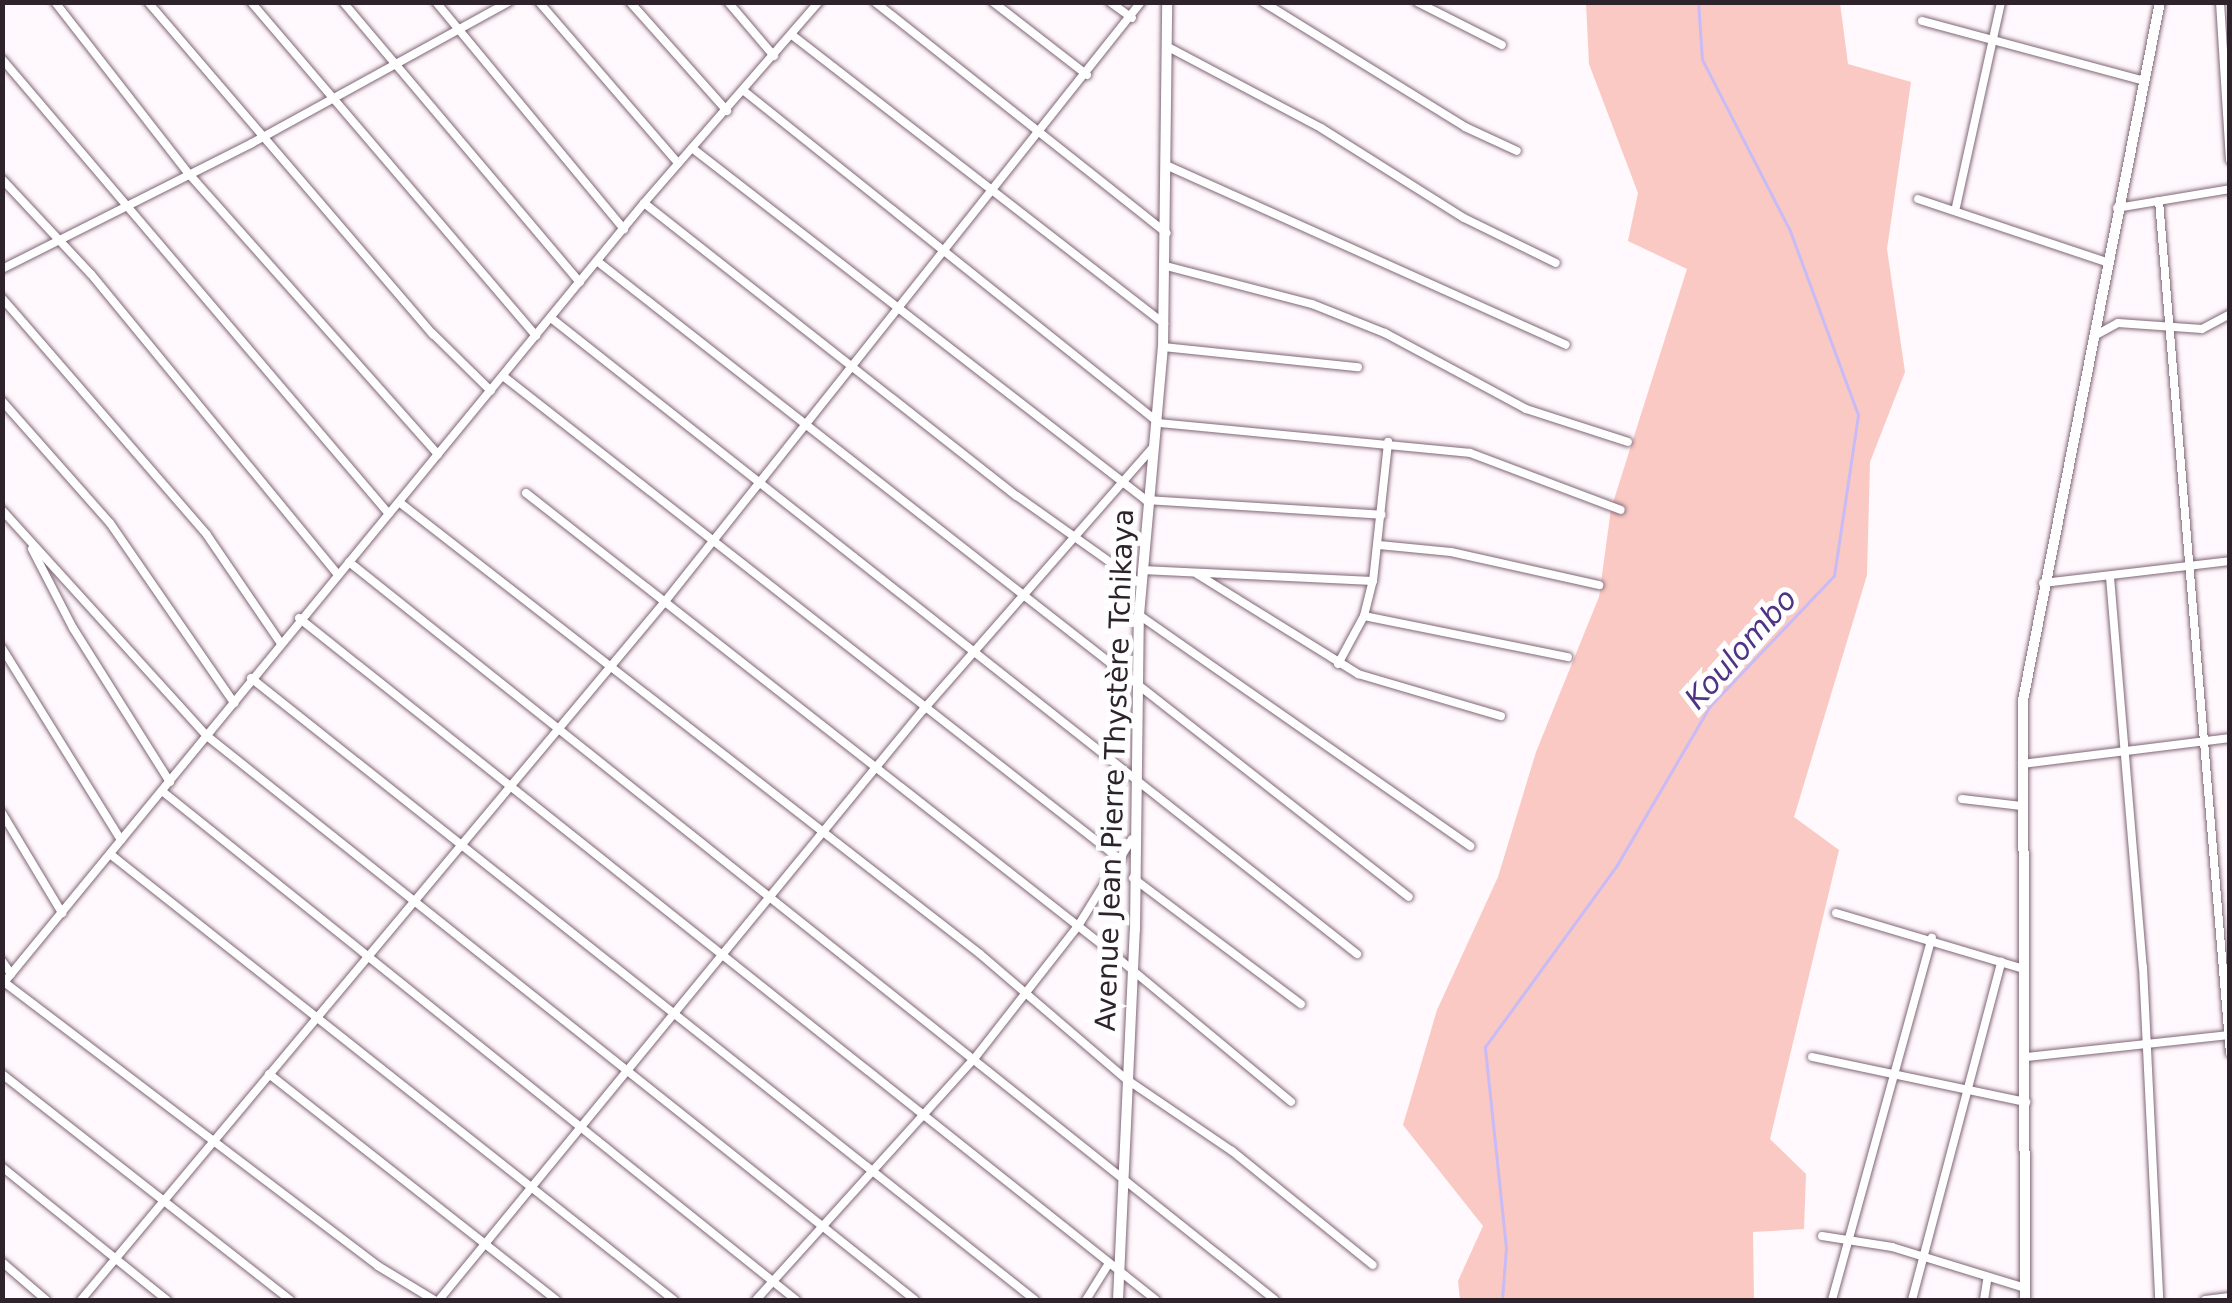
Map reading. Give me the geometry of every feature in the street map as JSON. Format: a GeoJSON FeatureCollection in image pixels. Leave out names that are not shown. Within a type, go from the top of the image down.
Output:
{"type":"FeatureCollection","features":[{"type":"Feature","properties":{"kind":"street"},"geometry":{"type":"LineString","coordinates":[[55,2],[189,174],[438,454]]}},
{"type":"Feature","properties":{"kind":"street"},"geometry":{"type":"LineString","coordinates":[[148,2],[433,334],[491,391]]}},
{"type":"Feature","properties":{"kind":"street"},"geometry":{"type":"LineString","coordinates":[[250,2],[536,336]]}},
{"type":"Feature","properties":{"kind":"street"},"geometry":{"type":"LineString","coordinates":[[344,2],[580,282]]}},
{"type":"Feature","properties":{"kind":"street"},"geometry":{"type":"LineString","coordinates":[[436,2],[624,229]]}},
{"type":"Feature","properties":{"kind":"street"},"geometry":{"type":"LineString","coordinates":[[2,269],[263,137],[509,2]]}},
{"type":"Feature","properties":{"kind":"street"},"geometry":{"type":"LineString","coordinates":[[539,2],[678,164]]}},
{"type":"Feature","properties":{"kind":"street"},"geometry":{"type":"LineString","coordinates":[[630,2],[726,111]]}},
{"type":"Feature","properties":{"kind":"street"},"geometry":{"type":"LineString","coordinates":[[728,2],[774,56]]}},
{"type":"Feature","properties":{"kind":"street"},"geometry":{"type":"LineString","coordinates":[[6,980],[299,618],[644,203],[820,2]]}},
{"type":"Feature","properties":{"kind":"street"},"geometry":{"type":"LineString","coordinates":[[875,2],[1038,136],[1166,233]]}},
{"type":"Feature","properties":{"kind":"street"},"geometry":{"type":"LineString","coordinates":[[993,2],[1087,75]]}},
{"type":"Feature","properties":{"kind":"street"},"geometry":{"type":"LineString","coordinates":[[1110,2],[1132,18]]}},
{"type":"Feature","properties":{"kind":"street"},"geometry":{"type":"LineString","coordinates":[[81,1300],[714,541],[994,193],[1141,2]]}},
{"type":"Feature","properties":{"kind":"street","name":"Avenue Jean Pierre Thystère Tchikaya"},"geometry":{"type":"LineString","coordinates":[[1118,1300],[1133,970],[1132,839],[1139,614],[1146,500],[1159,423],[1164,324],[1170,48],[1167,2]]}},
{"type":"Feature","properties":{"kind":"street"},"geometry":{"type":"LineString","coordinates":[[1264,2],[1465,128],[1516,151]]}},
{"type":"Feature","properties":{"kind":"street"},"geometry":{"type":"LineString","coordinates":[[1417,2],[1502,45]]}},
{"type":"Feature","properties":{"kind":"street"},"geometry":{"type":"LineString","coordinates":[[1956,208],[2001,2]]}},
{"type":"Feature","properties":{"kind":"street"},"geometry":{"type":"LineString","coordinates":[[1822,1236],[1924,1258],[2026,1294],[2023,700],[2089,341],[2160,2]]}},
{"type":"Feature","properties":{"kind":"street"},"geometry":{"type":"LineString","coordinates":[[2220,2],[2230,160]]}},
{"type":"Feature","properties":{"kind":"street"},"geometry":{"type":"LineString","coordinates":[[1922,21],[2145,81]]}},
{"type":"Feature","properties":{"kind":"street"},"geometry":{"type":"LineString","coordinates":[[792,36],[1164,324]]}},
{"type":"Feature","properties":{"kind":"street"},"geometry":{"type":"LineString","coordinates":[[1170,48],[1321,128],[1464,218],[1556,263]]}},
{"type":"Feature","properties":{"kind":"street"},"geometry":{"type":"LineString","coordinates":[[2,58],[389,514]]}},
{"type":"Feature","properties":{"kind":"street"},"geometry":{"type":"LineString","coordinates":[[744,91],[1159,423],[1388,442],[1485,457],[1547,487],[1621,510]]}},
{"type":"Feature","properties":{"kind":"street"},"geometry":{"type":"LineString","coordinates":[[692,148],[1146,500],[1382,515]]}},
{"type":"Feature","properties":{"kind":"street"},"geometry":{"type":"LineString","coordinates":[[1168,166],[1566,344]]}},
{"type":"Feature","properties":{"kind":"street"},"geometry":{"type":"LineString","coordinates":[[2,178],[60,240],[338,575]]}},
{"type":"Feature","properties":{"kind":"street"},"geometry":{"type":"LineString","coordinates":[[2117,208],[2230,189]]}},
{"type":"Feature","properties":{"kind":"street"},"geometry":{"type":"LineString","coordinates":[[1918,199],[1956,208],[2106,262]]}},
{"type":"Feature","properties":{"kind":"street"},"geometry":{"type":"LineString","coordinates":[[2160,201],[2186,567],[2230,1054]]}},
{"type":"Feature","properties":{"kind":"street"},"geometry":{"type":"LineString","coordinates":[[644,203],[1070,535],[1141,584]]}},
{"type":"Feature","properties":{"kind":"street"},"geometry":{"type":"LineString","coordinates":[[598,261],[1021,598],[1410,897]]}},
{"type":"Feature","properties":{"kind":"street"},"geometry":{"type":"LineString","coordinates":[[1166,266],[1312,304],[1386,333],[1526,409],[1628,442]]}},
{"type":"Feature","properties":{"kind":"street"},"geometry":{"type":"LineString","coordinates":[[2,298],[207,535],[280,642]]}},
{"type":"Feature","properties":{"kind":"street"},"geometry":{"type":"LineString","coordinates":[[2089,341],[2118,324],[2202,329],[2230,314]]}},
{"type":"Feature","properties":{"kind":"street"},"geometry":{"type":"LineString","coordinates":[[550,318],[1357,954]]}},
{"type":"Feature","properties":{"kind":"street"},"geometry":{"type":"LineString","coordinates":[[1163,347],[1358,367]]}},
{"type":"Feature","properties":{"kind":"street"},"geometry":{"type":"LineString","coordinates":[[502,376],[923,710],[1121,860]]}},
{"type":"Feature","properties":{"kind":"street"},"geometry":{"type":"LineString","coordinates":[[2,401],[110,523],[234,702]]}},
{"type":"Feature","properties":{"kind":"street"},"geometry":{"type":"LineString","coordinates":[[1338,664],[1364,616],[1373,582],[1388,442]]}},
{"type":"Feature","properties":{"kind":"street"},"geometry":{"type":"LineString","coordinates":[[2,961],[6,980],[212,1142],[437,1300],[923,710],[1021,598],[1070,535],[1156,444]]}},
{"type":"Feature","properties":{"kind":"street"},"geometry":{"type":"LineString","coordinates":[[526,492],[662,604],[1078,926],[1291,1102]]}},
{"type":"Feature","properties":{"kind":"street"},"geometry":{"type":"LineString","coordinates":[[399,502],[1025,993],[1126,1079],[1232,1151],[1373,1265]]}},
{"type":"Feature","properties":{"kind":"street"},"geometry":{"type":"LineString","coordinates":[[2,510],[207,736],[915,1300]]}},
{"type":"Feature","properties":{"kind":"street"},"geometry":{"type":"LineString","coordinates":[[27,538],[72,628],[170,782]]}},
{"type":"Feature","properties":{"kind":"street"},"geometry":{"type":"LineString","coordinates":[[1379,545],[1451,552],[1599,585]]}},
{"type":"Feature","properties":{"kind":"street"},"geometry":{"type":"LineString","coordinates":[[349,562],[1275,1300]]}},
{"type":"Feature","properties":{"kind":"street"},"geometry":{"type":"LineString","coordinates":[[2043,583],[2230,562]]}},
{"type":"Feature","properties":{"kind":"street"},"geometry":{"type":"LineString","coordinates":[[1142,570],[1373,582]]}},
{"type":"Feature","properties":{"kind":"street"},"geometry":{"type":"LineString","coordinates":[[1197,574],[1338,664],[1394,687],[1501,716]]}},
{"type":"Feature","properties":{"kind":"street"},"geometry":{"type":"LineString","coordinates":[[2110,577],[2127,752],[2159,1300]]}},
{"type":"Feature","properties":{"kind":"street"},"geometry":{"type":"LineString","coordinates":[[1139,614],[1470,846]]}},
{"type":"Feature","properties":{"kind":"street"},"geometry":{"type":"LineString","coordinates":[[1364,616],[1568,657]]}},
{"type":"Feature","properties":{"kind":"street"},"geometry":{"type":"LineString","coordinates":[[299,618],[922,1113],[1118,1275],[1156,1300]]}},
{"type":"Feature","properties":{"kind":"street"},"geometry":{"type":"LineString","coordinates":[[2,648],[121,840]]}},
{"type":"Feature","properties":{"kind":"street"},"geometry":{"type":"LineString","coordinates":[[251,678],[1035,1300]]}},
{"type":"Feature","properties":{"kind":"street"},"geometry":{"type":"LineString","coordinates":[[2022,764],[2230,738]]}},
{"type":"Feature","properties":{"kind":"street"},"geometry":{"type":"LineString","coordinates":[[162,791],[796,1300]]}},
{"type":"Feature","properties":{"kind":"street"},"geometry":{"type":"LineString","coordinates":[[1962,799],[2022,806]]}},
{"type":"Feature","properties":{"kind":"street"},"geometry":{"type":"LineString","coordinates":[[2,814],[62,912]]}},
{"type":"Feature","properties":{"kind":"street"},"geometry":{"type":"LineString","coordinates":[[756,1300],[974,1059],[1078,926],[1132,839]]}},
{"type":"Feature","properties":{"kind":"street"},"geometry":{"type":"LineString","coordinates":[[110,854],[534,1184],[674,1300]]}},
{"type":"Feature","properties":{"kind":"street"},"geometry":{"type":"LineString","coordinates":[[1133,878],[1301,1004]]}},
{"type":"Feature","properties":{"kind":"street"},"geometry":{"type":"LineString","coordinates":[[1836,912],[2024,969]]}},
{"type":"Feature","properties":{"kind":"street"},"geometry":{"type":"LineString","coordinates":[[1832,1300],[1932,938]]}},
{"type":"Feature","properties":{"kind":"street"},"geometry":{"type":"LineString","coordinates":[[1912,1300],[2001,962]]}},
{"type":"Feature","properties":{"kind":"street"},"geometry":{"type":"LineString","coordinates":[[2026,1057],[2229,1035]]}},
{"type":"Feature","properties":{"kind":"street"},"geometry":{"type":"LineString","coordinates":[[1812,1057],[1968,1094],[2026,1102]]}},
{"type":"Feature","properties":{"kind":"street"},"geometry":{"type":"LineString","coordinates":[[2,1074],[290,1300]]}},
{"type":"Feature","properties":{"kind":"street"},"geometry":{"type":"LineString","coordinates":[[269,1074],[556,1300]]}},
{"type":"Feature","properties":{"kind":"street"},"geometry":{"type":"LineString","coordinates":[[2,1166],[167,1300]]}},
{"type":"Feature","properties":{"kind":"street"},"geometry":{"type":"LineString","coordinates":[[2,1262],[46,1300]]}},
{"type":"Feature","properties":{"kind":"street"},"geometry":{"type":"LineString","coordinates":[[1086,1300],[1108,1267]]}},
{"type":"Feature","properties":{"kind":"street"},"geometry":{"type":"LineString","coordinates":[[1984,1300],[1987,1280]]}},
{"type":"Feature","properties":{"kind":"street"},"geometry":{"type":"LineString","coordinates":[[2205,1300],[2230,1297]]}},
{"type":"Feature","properties":{"kind":"shaded area"},"geometry":{"type":"Polygon","coordinates":[[[1586,3],[1840,3],[1848,64],[1911,82],[1887,249],[1905,372],[1870,462],[1867,575],[1794,817],[1839,850],[1770,1139],[1806,1174],[1804,1229],[1753,1232],[1754,1300],[1460,1300],[1458,1281],[1483,1226],[1403,1125],[1437,1010],[1498,877],[1536,752],[1599,597],[1611,509],[1687,269],[1628,241],[1638,193],[1589,64],[1586,3]]]}},
{"type":"Feature","properties":{"kind":"waterway","name":"Koulombo"},"geometry":{"type":"LineString","coordinates":[[1502,1300],[1506,1248],[1485,1047],[1617,865],[1710,706],[1834,576],[1858,415],[1790,231],[1702,60],[1698,2]]}}]}
